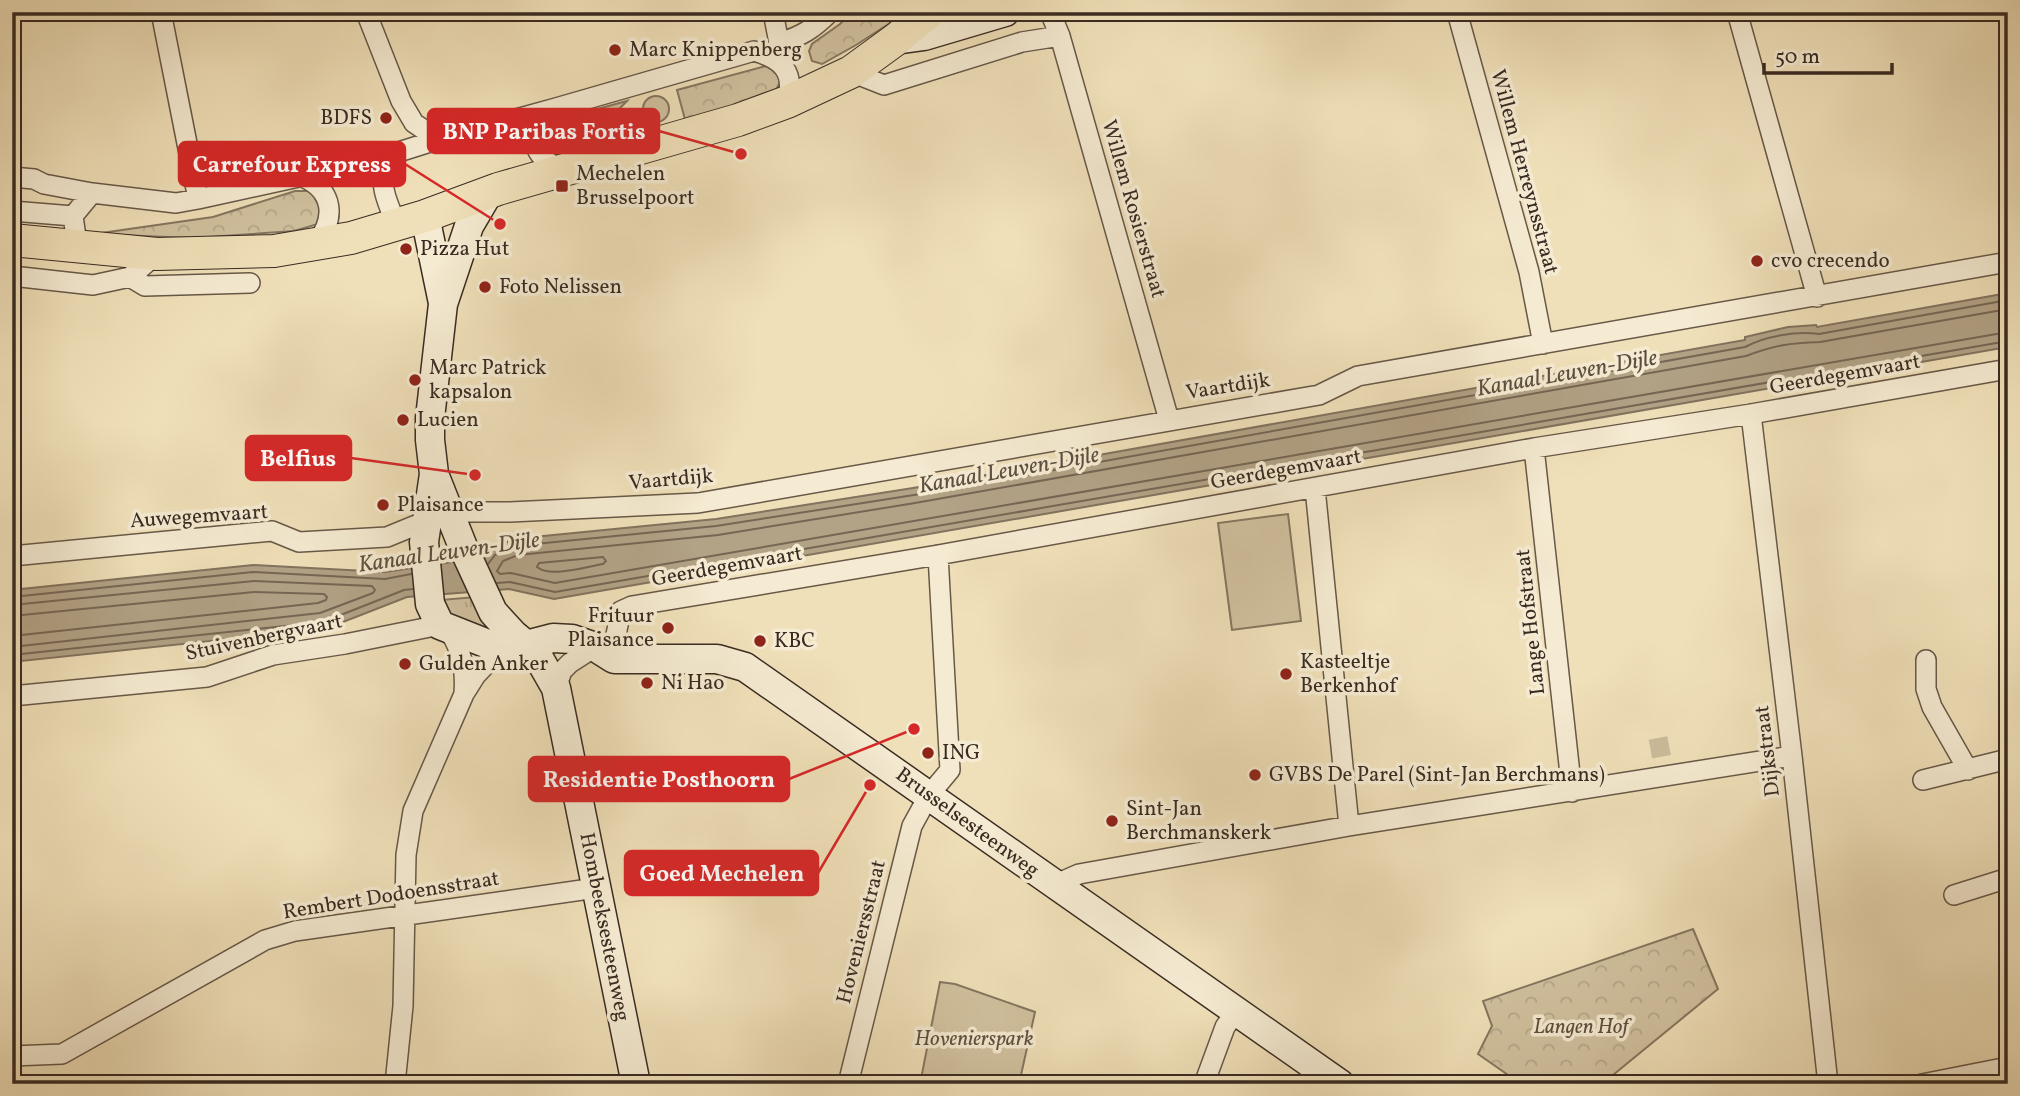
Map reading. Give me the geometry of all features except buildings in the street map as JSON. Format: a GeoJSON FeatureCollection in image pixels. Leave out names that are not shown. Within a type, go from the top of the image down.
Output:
{"type":"FeatureCollection","features":[{"type":"Feature","properties":{"kind":"main road"},"geometry":{"type":"LineString","coordinates":[[12,240],[157,254],[274,251],[351,238],[411,221],[489,192],[738,120],[787,102],[850,72],[929,12]]}},
{"type":"Feature","properties":{"kind":"main road"},"geometry":{"type":"LineString","coordinates":[[895,40],[925,36],[1005,12]]}},
{"type":"Feature","properties":{"kind":"main road"},"geometry":{"type":"LineString","coordinates":[[439,619],[424,552],[438,516],[429,418],[443,304],[469,226],[489,192]]}},
{"type":"Feature","properties":{"kind":"main road"},"geometry":{"type":"LineString","coordinates":[[411,221],[443,304]]}},
{"type":"Feature","properties":{"kind":"main road","name":"Hombeeksesteenweg"},"geometry":{"type":"LineString","coordinates":[[438,516],[463,547],[493,612],[540,659],[556,688],[636,1084]]}},
{"type":"Feature","properties":{"kind":"main road","name":"Brusselsesteenweg"},"geometry":{"type":"LineString","coordinates":[[439,619],[493,646],[526,645],[553,638],[572,639],[604,653],[717,659],[745,667],[1340,1084]]}},
{"type":"Feature","properties":{"kind":"street"},"geometry":{"type":"LineString","coordinates":[[161,12],[198,199]]}},
{"type":"Feature","properties":{"kind":"street"},"geometry":{"type":"LineString","coordinates":[[366,12],[401,102],[414,123],[446,138]]}},
{"type":"Feature","properties":{"kind":"street"},"geometry":{"type":"LineString","coordinates":[[773,12],[779,43],[800,37],[830,12]]}},
{"type":"Feature","properties":{"kind":"street","name":"Willem Rosierstraat"},"geometry":{"type":"LineString","coordinates":[[1050,12],[1060,36],[1169,420]]}},
{"type":"Feature","properties":{"kind":"street","name":"Willem Herreynsstraat"},"geometry":{"type":"LineString","coordinates":[[1457,12],[1529,272],[1543,344]]}},
{"type":"Feature","properties":{"kind":"street"},"geometry":{"type":"LineString","coordinates":[[1737,12],[1817,297]]}},
{"type":"Feature","properties":{"kind":"street"},"geometry":{"type":"LineString","coordinates":[[850,72],[884,85],[1022,41],[1060,36]]}},
{"type":"Feature","properties":{"kind":"street"},"geometry":{"type":"LineString","coordinates":[[800,37],[792,52],[796,73],[805,83],[821,87]]}},
{"type":"Feature","properties":{"kind":"street"},"geometry":{"type":"LineString","coordinates":[[12,177],[34,179],[44,184],[92,193],[176,203],[368,162],[754,51],[773,57],[784,66],[790,90],[787,102]]}},
{"type":"Feature","properties":{"kind":"street"},"geometry":{"type":"LineString","coordinates":[[556,108],[542,116],[535,128],[534,141],[540,154],[551,164],[571,169]]}},
{"type":"Feature","properties":{"kind":"street"},"geometry":{"type":"LineString","coordinates":[[392,153],[385,166],[382,186],[411,221]]}},
{"type":"Feature","properties":{"kind":"street"},"geometry":{"type":"LineString","coordinates":[[303,177],[317,183],[328,203],[327,225],[316,244]]}},
{"type":"Feature","properties":{"kind":"street"},"geometry":{"type":"LineString","coordinates":[[85,248],[76,237],[73,216],[92,193]]}},
{"type":"Feature","properties":{"kind":"street"},"geometry":{"type":"LineString","coordinates":[[12,211],[73,216]]}},
{"type":"Feature","properties":{"kind":"street"},"geometry":{"type":"LineString","coordinates":[[13,281],[93,285],[130,277],[157,254]]}},
{"type":"Feature","properties":{"kind":"street","name":"Vaartdijk"},"geometry":{"type":"LineString","coordinates":[[438,516],[698,503],[1319,395],[1358,376],[2008,262]]}},
{"type":"Feature","properties":{"kind":"street"},"geometry":{"type":"LineString","coordinates":[[130,277],[145,286],[250,283]]}},
{"type":"Feature","properties":{"kind":"street","name":"Geerdegemvaart"},"geometry":{"type":"LineString","coordinates":[[604,653],[614,644],[621,611],[632,606],[938,555],[1534,448],[1751,414],[2008,369]]}},
{"type":"Feature","properties":{"kind":"street","name":"Dijkstraat"},"geometry":{"type":"LineString","coordinates":[[1751,414],[1828,1084]]}},
{"type":"Feature","properties":{"kind":"street","name":"Lange Hofstraat"},"geometry":{"type":"LineString","coordinates":[[1534,448],[1572,792]]}},
{"type":"Feature","properties":{"kind":"street"},"geometry":{"type":"LineString","coordinates":[[1315,488],[1349,826]]}},
{"type":"Feature","properties":{"kind":"street","name":"Auwegemvaart"},"geometry":{"type":"LineString","coordinates":[[12,556],[272,531],[299,542],[387,537],[438,516]]}},
{"type":"Feature","properties":{"kind":"street","name":"Hoveniersstraat"},"geometry":{"type":"LineString","coordinates":[[848,1084],[912,826],[929,795],[950,770],[938,555]]}},
{"type":"Feature","properties":{"kind":"street"},"geometry":{"type":"LineString","coordinates":[[439,619],[456,642],[466,675],[464,694]]}},
{"type":"Feature","properties":{"kind":"street","name":"Stuivenbergvaart"},"geometry":{"type":"LineString","coordinates":[[12,696],[206,677],[273,655],[345,644],[439,619]]}},
{"type":"Feature","properties":{"kind":"street"},"geometry":{"type":"LineString","coordinates":[[395,1084],[403,1006],[406,855],[413,811],[464,694],[476,675],[502,651],[526,645]]}},
{"type":"Feature","properties":{"kind":"street"},"geometry":{"type":"LineString","coordinates":[[556,688],[562,671],[570,663],[604,653]]}},
{"type":"Feature","properties":{"kind":"street"},"geometry":{"type":"LineString","coordinates":[[1926,660],[1926,689],[1932,707],[1968,770]]}},
{"type":"Feature","properties":{"kind":"street"},"geometry":{"type":"LineString","coordinates":[[1054,885],[1079,874],[1349,826],[1572,792],[1663,771],[1792,756]]}},
{"type":"Feature","properties":{"kind":"street"},"geometry":{"type":"LineString","coordinates":[[1923,780],[2008,759]]}},
{"type":"Feature","properties":{"kind":"street"},"geometry":{"type":"LineString","coordinates":[[1954,895],[2008,878]]}},
{"type":"Feature","properties":{"kind":"street","name":"Rembert Dodoensstraat"},"geometry":{"type":"LineString","coordinates":[[12,1055],[62,1054],[265,940],[295,931],[596,888]]}},
{"type":"Feature","properties":{"kind":"street"},"geometry":{"type":"LineString","coordinates":[[1204,1084],[1225,1027],[1236,1011]]}},
{"type":"Feature","properties":{"kind":"street"},"geometry":{"type":"LineString","coordinates":[[1922,1084],[2008,1067]]}},
{"type":"Feature","properties":{"kind":"green space"},"geometry":{"type":"Polygon","coordinates":[[[852,12],[907,12],[822,64],[812,61],[809,51],[812,44],[852,12]]]}},
{"type":"Feature","properties":{"kind":"green space"},"geometry":{"type":"Polygon","coordinates":[[[766,66],[777,72],[780,82],[774,94],[686,123],[677,90],[766,66]]]}},
{"type":"Feature","properties":{"kind":"green space"},"geometry":{"type":"Polygon","coordinates":[[[656,96],[666,99],[669,109],[666,119],[656,122],[646,119],[643,109],[646,99],[656,96]]]}},
{"type":"Feature","properties":{"kind":"green space"},"geometry":{"type":"Polygon","coordinates":[[[627,101],[617,111],[615,122],[623,132],[638,136],[558,155],[546,138],[556,120],[627,101]]]}},
{"type":"Feature","properties":{"kind":"green space"},"geometry":{"type":"Polygon","coordinates":[[[295,191],[311,191],[320,208],[318,224],[294,231],[193,238],[94,234],[213,217],[295,191]]]}},
{"type":"Feature","properties":{"kind":"green space"},"geometry":{"type":"Polygon","coordinates":[[[1288,514],[1301,621],[1232,630],[1218,523],[1288,514]]]}},
{"type":"Feature","properties":{"kind":"green space"},"geometry":{"type":"Polygon","coordinates":[[[476,597],[490,621],[484,627],[455,624],[440,600],[476,597]]]}},
{"type":"Feature","properties":{"kind":"green space","name":"Langen Hof"},"geometry":{"type":"Polygon","coordinates":[[[1693,929],[1718,989],[1602,1084],[1521,1084],[1478,1054],[1492,1026],[1483,1001],[1693,929]]]}},
{"type":"Feature","properties":{"kind":"green space","name":"Hovenierspark"},"geometry":{"type":"Polygon","coordinates":[[[940,982],[955,984],[1035,1012],[1019,1084],[920,1084],[940,982]]]}},
{"type":"Feature","properties":{"kind":"water","name":"Kanaal Leuven-Dijle"},"geometry":{"type":"Polygon","coordinates":[[[2008,293],[2008,347],[554,599],[509,589],[407,597],[325,629],[12,662],[12,590],[253,565],[385,572],[487,557],[485,552],[513,539],[716,519],[913,488],[1745,340],[1745,337],[1788,327],[1817,327],[2008,293]]]}},
{"type":"Feature","properties":{"kind":"tunnel"},"geometry":{"type":"LineString","coordinates":[[1658,738],[1663,765]]}},
{"type":"Feature","properties":{"kind":"place","name":"Marc Knippenberg"},"geometry":{"type":"Point","coordinates":[615,50]}},
{"type":"Feature","properties":{"kind":"place","name":"BDFS"},"geometry":{"type":"Point","coordinates":[386,118]}},
{"type":"Feature","properties":{"kind":"place","name":"BNP Paribas Fortis"},"geometry":{"type":"Point","coordinates":[741,154]}},
{"type":"Feature","properties":{"kind":"place","name":"Mechelen Brusselpoort"},"geometry":{"type":"Point","coordinates":[562,186]}},
{"type":"Feature","properties":{"kind":"place","name":"Carrefour Express"},"geometry":{"type":"Point","coordinates":[500,224]}},
{"type":"Feature","properties":{"kind":"place","name":"Pizza Hut"},"geometry":{"type":"Point","coordinates":[406,249]}},
{"type":"Feature","properties":{"kind":"place","name":"cvo crecendo"},"geometry":{"type":"Point","coordinates":[1757,261]}},
{"type":"Feature","properties":{"kind":"place","name":"Foto Nelissen"},"geometry":{"type":"Point","coordinates":[485,287]}},
{"type":"Feature","properties":{"kind":"place","name":"Marc Patrick kapsalon"},"geometry":{"type":"Point","coordinates":[415,380]}},
{"type":"Feature","properties":{"kind":"place","name":"Lucien"},"geometry":{"type":"Point","coordinates":[403,420]}},
{"type":"Feature","properties":{"kind":"place","name":"Belfius"},"geometry":{"type":"Point","coordinates":[475,475]}},
{"type":"Feature","properties":{"kind":"place","name":"Plaisance"},"geometry":{"type":"Point","coordinates":[383,505]}},
{"type":"Feature","properties":{"kind":"place","name":"Frituur Plaisance"},"geometry":{"type":"Point","coordinates":[668,628]}},
{"type":"Feature","properties":{"kind":"place","name":"KBC"},"geometry":{"type":"Point","coordinates":[760,641]}},
{"type":"Feature","properties":{"kind":"place","name":"Gulden Anker"},"geometry":{"type":"Point","coordinates":[405,664]}},
{"type":"Feature","properties":{"kind":"place","name":"Kasteeltje Berkenhof"},"geometry":{"type":"Point","coordinates":[1286,674]}},
{"type":"Feature","properties":{"kind":"place","name":"Ni Hao"},"geometry":{"type":"Point","coordinates":[647,683]}},
{"type":"Feature","properties":{"kind":"place","name":"Residentie Posthoorn"},"geometry":{"type":"Point","coordinates":[914,729]}},
{"type":"Feature","properties":{"kind":"place","name":"ING"},"geometry":{"type":"Point","coordinates":[928,753]}},
{"type":"Feature","properties":{"kind":"place","name":"GVBS De Parel (Sint-Jan Berchmans)"},"geometry":{"type":"Point","coordinates":[1255,775]}},
{"type":"Feature","properties":{"kind":"place","name":"Goed Mechelen"},"geometry":{"type":"Point","coordinates":[870,785]}},
{"type":"Feature","properties":{"kind":"place","name":"Sint-Jan Berchmanskerk"},"geometry":{"type":"Point","coordinates":[1112,821]}}]}
